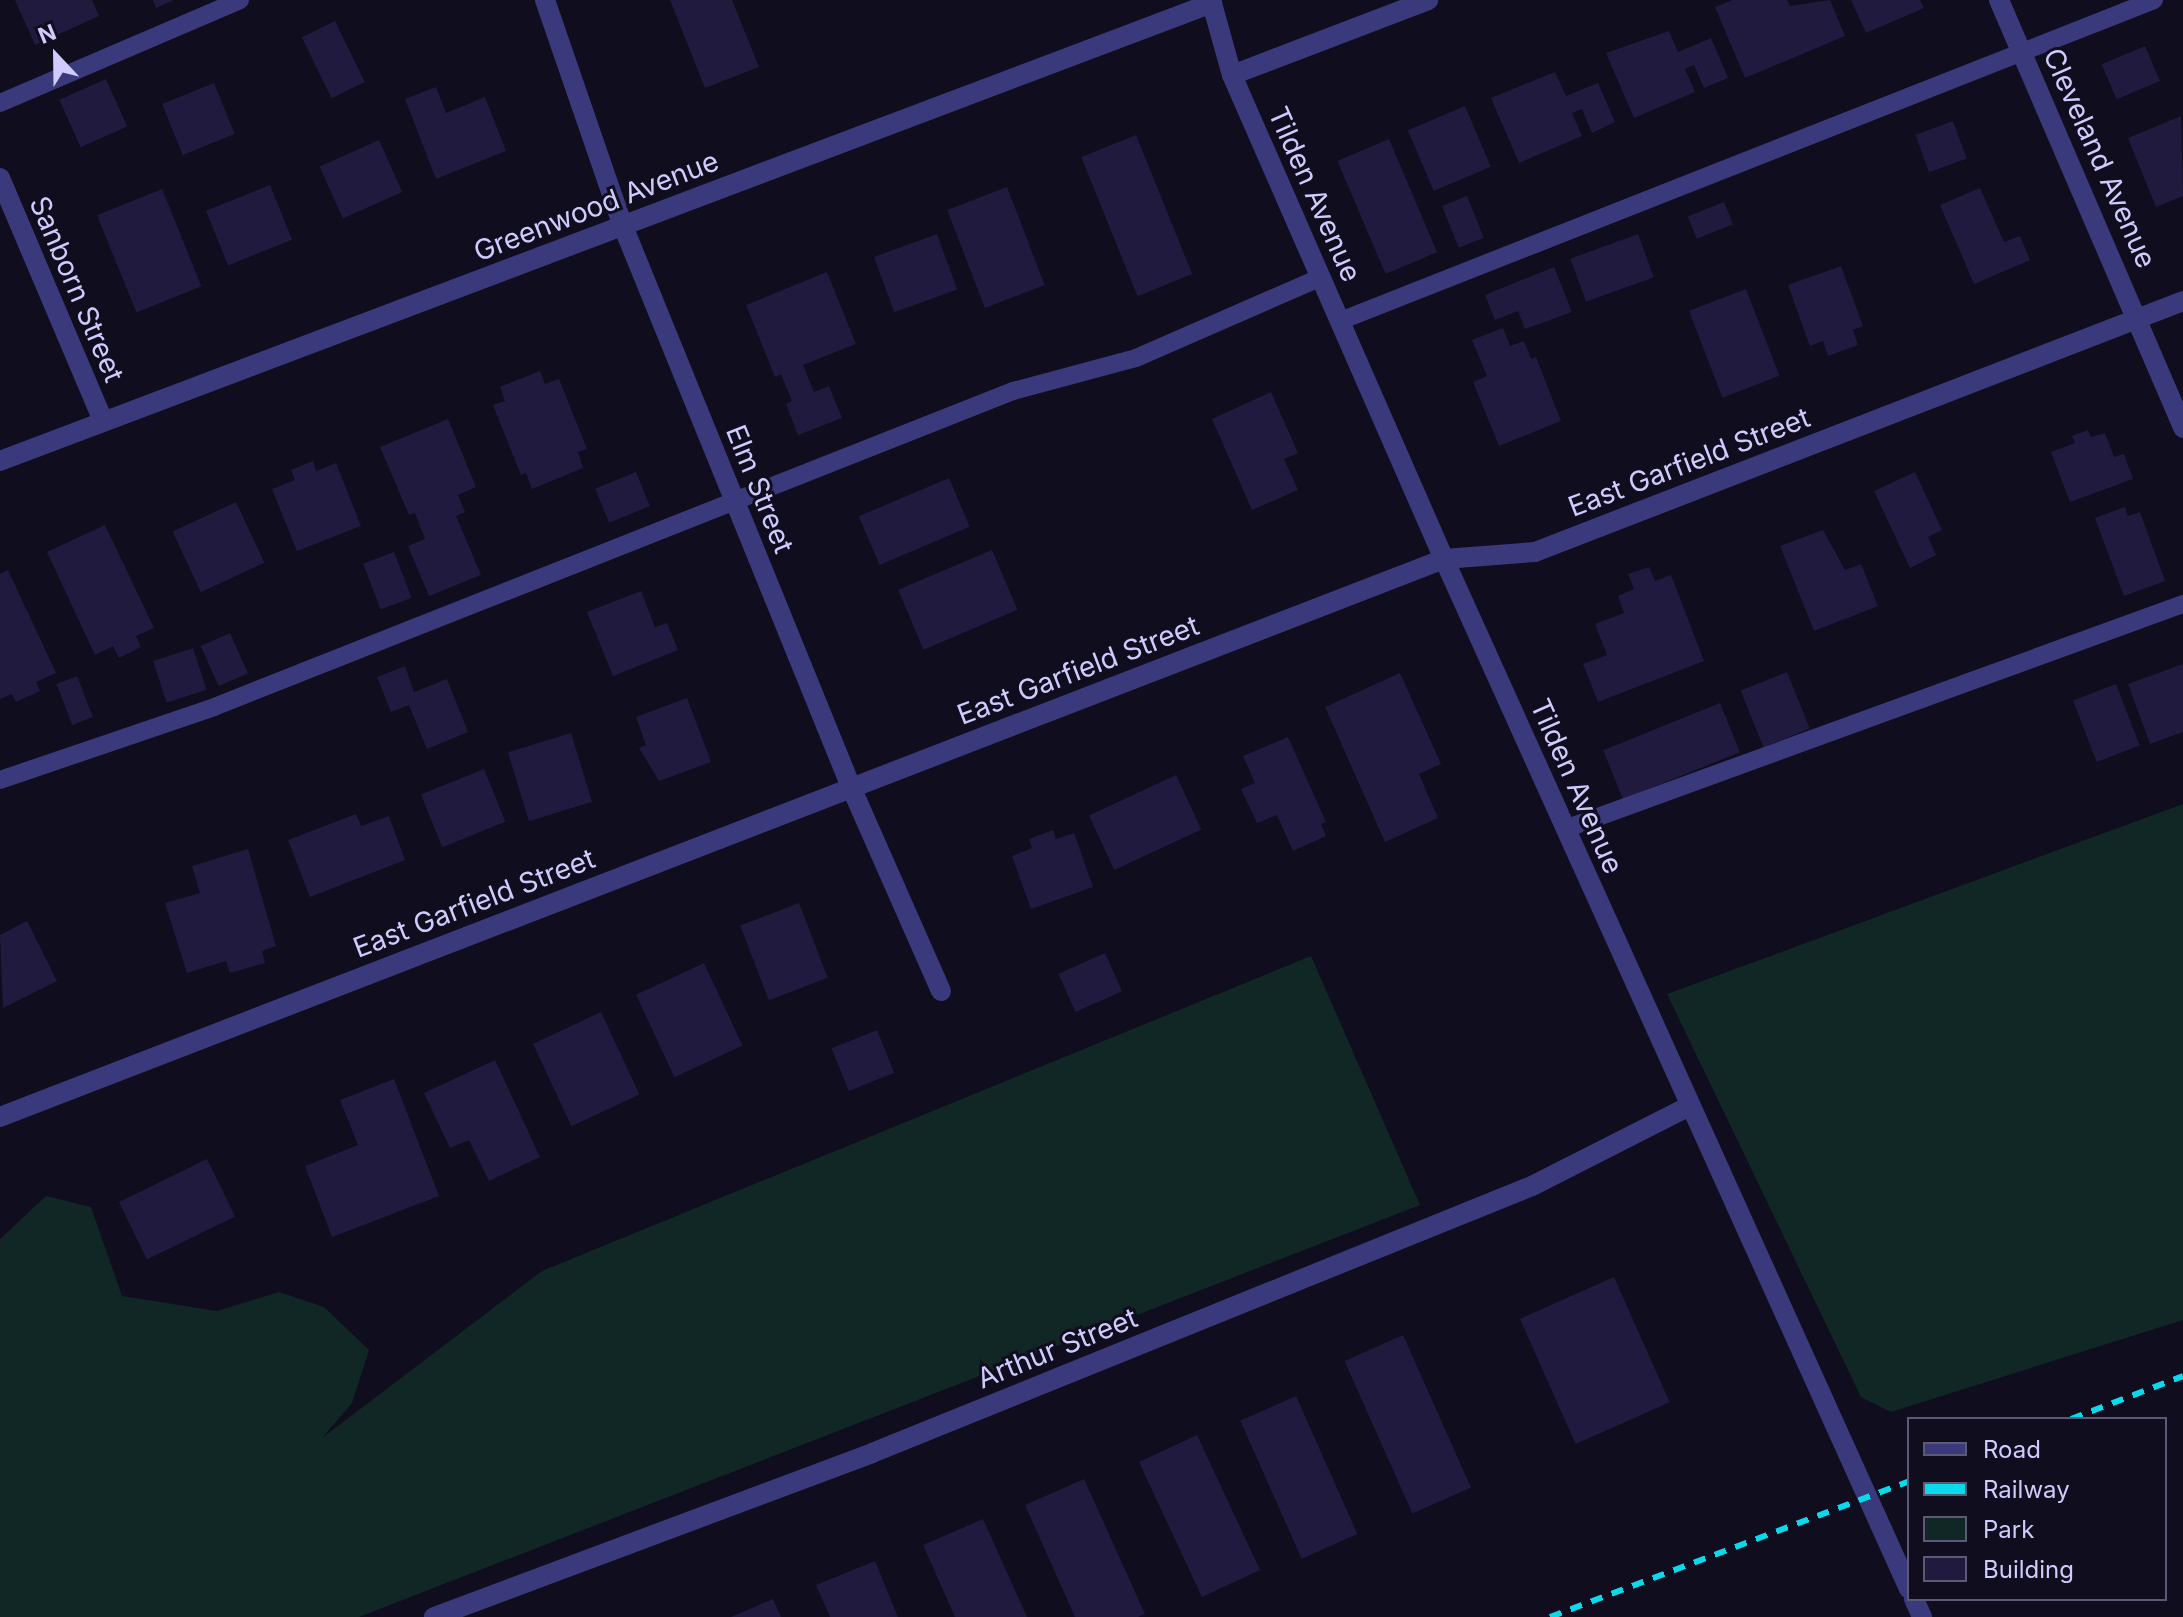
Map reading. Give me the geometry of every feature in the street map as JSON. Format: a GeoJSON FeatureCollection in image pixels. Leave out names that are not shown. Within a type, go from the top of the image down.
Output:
{"type":"FeatureCollection","features":[{"type":"Feature","properties":{"kind":"street","name":"Elm Street"},"geometry":{"type":"LineString","coordinates":[[545,0],[623,226],[851,787],[941,991]]}},
{"type":"Feature","properties":{"kind":"street"},"geometry":{"type":"LineString","coordinates":[[1232,75],[1428,0]]}},
{"type":"Feature","properties":{"kind":"street","name":"Cleveland Avenue"},"geometry":{"type":"LineString","coordinates":[[1999,0],[2140,318],[2183,428]]}},
{"type":"Feature","properties":{"kind":"street","name":"Greenwood Avenue"},"geometry":{"type":"LineString","coordinates":[[0,461],[1212,1]]}},
{"type":"Feature","properties":{"kind":"street","name":"Tilden Avenue"},"geometry":{"type":"LineString","coordinates":[[1212,1],[1232,75],[1444,559],[1907,1585]]}},
{"type":"Feature","properties":{"kind":"street","name":"Sanborn Street"},"geometry":{"type":"LineString","coordinates":[[0,178],[103,421]]}},
{"type":"Feature","properties":{"kind":"street","name":"East Garfield Street"},"geometry":{"type":"LineString","coordinates":[[0,1117],[1444,559],[1535,552],[2183,301]]}},
{"type":"Feature","properties":{"kind":"street","name":"Arthur Street"},"geometry":{"type":"LineString","coordinates":[[434,1617],[872,1453],[1518,1192],[1690,1106]]}},
{"type":"Feature","properties":{"kind":"lane"},"geometry":{"type":"LineString","coordinates":[[0,103],[240,0]]}},
{"type":"Feature","properties":{"kind":"lane"},"geometry":{"type":"LineString","coordinates":[[1340,321],[2154,0]]}},
{"type":"Feature","properties":{"kind":"lane"},"geometry":{"type":"LineString","coordinates":[[0,780],[214,707],[1013,391],[1136,358],[1321,277]]}},
{"type":"Feature","properties":{"kind":"lane"},"geometry":{"type":"LineString","coordinates":[[1565,829],[2183,604]]}},
{"type":"Feature","properties":{"kind":"green space"},"geometry":{"type":"Polygon","coordinates":[[[2183,804],[2183,1320],[1891,1412],[1861,1397],[1667,994],[2183,804]]]}},
{"type":"Feature","properties":{"kind":"green space"},"geometry":{"type":"Polygon","coordinates":[[[1311,956],[1420,1205],[359,1617],[0,1617],[0,1239],[46,1196],[91,1207],[122,1296],[217,1311],[279,1292],[324,1307],[369,1350],[352,1403],[322,1438],[542,1271],[1311,956]]]}},
{"type":"Feature","properties":{"kind":"building"},"geometry":{"type":"Polygon","coordinates":[[[15,0],[92,0],[99,16],[35,45],[15,0]]]}},
{"type":"Feature","properties":{"kind":"building"},"geometry":{"type":"Polygon","coordinates":[[[153,0],[174,0],[156,8],[153,0]]]}},
{"type":"Feature","properties":{"kind":"building"},"geometry":{"type":"Polygon","coordinates":[[[670,0],[732,0],[759,67],[705,88],[670,0]]]}},
{"type":"Feature","properties":{"kind":"building"},"geometry":{"type":"Polygon","coordinates":[[[1732,0],[1787,0],[1790,6],[1830,0],[1845,36],[1745,78],[1715,7],[1732,0]]]}},
{"type":"Feature","properties":{"kind":"building"},"geometry":{"type":"Polygon","coordinates":[[[1851,0],[1920,0],[1924,8],[1866,33],[1851,0]]]}},
{"type":"Feature","properties":{"kind":"building"},"geometry":{"type":"Polygon","coordinates":[[[335,21],[365,82],[332,98],[302,37],[335,21]]]}},
{"type":"Feature","properties":{"kind":"building"},"geometry":{"type":"Polygon","coordinates":[[[1669,31],[1678,52],[1711,38],[1728,78],[1704,88],[1694,65],[1685,69],[1695,92],[1634,118],[1606,53],[1669,31]]]}},
{"type":"Feature","properties":{"kind":"building"},"geometry":{"type":"Polygon","coordinates":[[[2145,46],[2160,81],[2117,99],[2102,64],[2145,46]]]}},
{"type":"Feature","properties":{"kind":"building"},"geometry":{"type":"Polygon","coordinates":[[[1555,72],[1566,96],[1598,83],[1615,122],[1592,133],[1582,109],[1572,113],[1582,136],[1519,163],[1491,98],[1555,72]]]}},
{"type":"Feature","properties":{"kind":"building"},"geometry":{"type":"Polygon","coordinates":[[[106,79],[127,127],[81,147],[59,100],[106,79]]]}},
{"type":"Feature","properties":{"kind":"building"},"geometry":{"type":"Polygon","coordinates":[[[214,83],[235,134],[183,155],[162,104],[214,83]]]}},
{"type":"Feature","properties":{"kind":"building"},"geometry":{"type":"Polygon","coordinates":[[[436,87],[446,113],[485,97],[506,151],[436,179],[405,99],[436,87]]]}},
{"type":"Feature","properties":{"kind":"building"},"geometry":{"type":"Polygon","coordinates":[[[1465,106],[1491,167],[1434,191],[1408,130],[1465,106]]]}},
{"type":"Feature","properties":{"kind":"building"},"geometry":{"type":"Polygon","coordinates":[[[2181,116],[2183,196],[2156,207],[2128,138],[2181,116]]]}},
{"type":"Feature","properties":{"kind":"building"},"geometry":{"type":"Polygon","coordinates":[[[1953,121],[1967,159],[1929,172],[1915,135],[1953,121]]]}},
{"type":"Feature","properties":{"kind":"building"},"geometry":{"type":"Polygon","coordinates":[[[1136,135],[1192,274],[1137,296],[1081,157],[1136,135]]]}},
{"type":"Feature","properties":{"kind":"building"},"geometry":{"type":"Polygon","coordinates":[[[1389,139],[1437,252],[1386,274],[1337,161],[1389,139]]]}},
{"type":"Feature","properties":{"kind":"building"},"geometry":{"type":"Polygon","coordinates":[[[379,140],[402,192],[343,219],[320,166],[379,140]]]}},
{"type":"Feature","properties":{"kind":"building"},"geometry":{"type":"Polygon","coordinates":[[[270,185],[292,240],[228,266],[206,211],[270,185]]]}},
{"type":"Feature","properties":{"kind":"building"},"geometry":{"type":"Polygon","coordinates":[[[1007,187],[1045,285],[985,308],[947,210],[1007,187]]]}},
{"type":"Feature","properties":{"kind":"building"},"geometry":{"type":"Polygon","coordinates":[[[1980,188],[2004,242],[2020,236],[2030,260],[1974,284],[1940,205],[1980,188]]]}},
{"type":"Feature","properties":{"kind":"building"},"geometry":{"type":"Polygon","coordinates":[[[162,189],[201,286],[136,313],[97,215],[162,189]]]}},
{"type":"Feature","properties":{"kind":"building"},"geometry":{"type":"Polygon","coordinates":[[[1467,196],[1484,238],[1459,248],[1442,206],[1467,196]]]}},
{"type":"Feature","properties":{"kind":"building"},"geometry":{"type":"Polygon","coordinates":[[[1724,202],[1733,224],[1697,239],[1688,217],[1724,202]]]}},
{"type":"Feature","properties":{"kind":"building"},"geometry":{"type":"Polygon","coordinates":[[[937,234],[957,289],[894,312],[874,257],[937,234]]]}},
{"type":"Feature","properties":{"kind":"building"},"geometry":{"type":"Polygon","coordinates":[[[1638,234],[1654,277],[1586,302],[1570,259],[1638,234]]]}},
{"type":"Feature","properties":{"kind":"building"},"geometry":{"type":"Polygon","coordinates":[[[1841,266],[1863,326],[1853,330],[1858,345],[1828,356],[1823,341],[1810,346],[1788,285],[1841,266]]]}},
{"type":"Feature","properties":{"kind":"building"},"geometry":{"type":"Polygon","coordinates":[[[1554,267],[1572,312],[1525,329],[1518,311],[1495,320],[1485,295],[1554,267]]]}},
{"type":"Feature","properties":{"kind":"building"},"geometry":{"type":"Polygon","coordinates":[[[827,272],[856,344],[803,365],[814,392],[829,386],[842,418],[798,435],[786,404],[792,401],[781,374],[775,377],[746,305],[827,272]]]}},
{"type":"Feature","properties":{"kind":"building"},"geometry":{"type":"Polygon","coordinates":[[[1746,289],[1779,376],[1722,398],[1689,311],[1746,289]]]}},
{"type":"Feature","properties":{"kind":"building"},"geometry":{"type":"Polygon","coordinates":[[[1503,328],[1510,346],[1524,341],[1531,359],[1536,357],[1561,421],[1499,446],[1473,382],[1487,376],[1472,340],[1503,328]]]}},
{"type":"Feature","properties":{"kind":"building"},"geometry":{"type":"Polygon","coordinates":[[[540,371],[545,384],[559,379],[587,449],[578,452],[583,468],[532,489],[526,473],[521,475],[493,405],[505,401],[500,387],[540,371]]]}},
{"type":"Feature","properties":{"kind":"building"},"geometry":{"type":"Polygon","coordinates":[[[1271,392],[1298,453],[1284,459],[1298,490],[1252,510],[1212,419],[1271,392]]]}},
{"type":"Feature","properties":{"kind":"building"},"geometry":{"type":"Polygon","coordinates":[[[448,419],[476,487],[458,495],[465,512],[456,516],[481,575],[429,596],[408,546],[425,539],[415,513],[409,515],[380,447],[448,419]]]}},
{"type":"Feature","properties":{"kind":"building"},"geometry":{"type":"Polygon","coordinates":[[[2088,430],[2091,437],[2105,433],[2114,457],[2124,454],[2133,479],[2070,502],[2051,452],[2075,443],[2072,436],[2088,430]]]}},
{"type":"Feature","properties":{"kind":"building"},"geometry":{"type":"Polygon","coordinates":[[[313,461],[316,471],[336,463],[361,526],[297,551],[272,489],[295,480],[291,470],[313,461]]]}},
{"type":"Feature","properties":{"kind":"building"},"geometry":{"type":"Polygon","coordinates":[[[636,472],[650,506],[609,523],[595,488],[636,472]]]}},
{"type":"Feature","properties":{"kind":"building"},"geometry":{"type":"Polygon","coordinates":[[[1915,472],[1942,530],[1928,537],[1936,555],[1910,568],[1874,491],[1915,472]]]}},
{"type":"Feature","properties":{"kind":"building"},"geometry":{"type":"Polygon","coordinates":[[[949,478],[970,527],[879,565],[859,516],[949,478]]]}},
{"type":"Feature","properties":{"kind":"building"},"geometry":{"type":"Polygon","coordinates":[[[236,502],[264,563],[201,592],[173,532],[236,502]]]}},
{"type":"Feature","properties":{"kind":"building"},"geometry":{"type":"Polygon","coordinates":[[[2125,507],[2128,516],[2140,512],[2165,581],[2124,596],[2095,518],[2125,507]]]}},
{"type":"Feature","properties":{"kind":"building"},"geometry":{"type":"Polygon","coordinates":[[[105,525],[154,628],[136,636],[141,647],[119,658],[113,646],[95,655],[47,552],[105,525]]]}},
{"type":"Feature","properties":{"kind":"building"},"geometry":{"type":"Polygon","coordinates":[[[1823,530],[1845,570],[1861,564],[1878,606],[1814,631],[1780,546],[1823,530]]]}},
{"type":"Feature","properties":{"kind":"building"},"geometry":{"type":"Polygon","coordinates":[[[992,550],[1017,610],[924,650],[898,590],[992,550]]]}},
{"type":"Feature","properties":{"kind":"building"},"geometry":{"type":"Polygon","coordinates":[[[394,552],[412,598],[381,610],[363,564],[394,552]]]}},
{"type":"Feature","properties":{"kind":"building"},"geometry":{"type":"Polygon","coordinates":[[[1649,567],[1655,581],[1671,575],[1704,661],[1598,702],[1583,664],[1607,655],[1595,624],[1624,613],[1618,596],[1634,589],[1628,574],[1649,567]]]}},
{"type":"Feature","properties":{"kind":"building"},"geometry":{"type":"Polygon","coordinates":[[[8,570],[56,673],[36,682],[40,691],[16,702],[12,694],[0,699],[0,574],[8,570]]]}},
{"type":"Feature","properties":{"kind":"building"},"geometry":{"type":"Polygon","coordinates":[[[641,591],[655,627],[667,623],[678,650],[613,676],[587,612],[641,591]]]}},
{"type":"Feature","properties":{"kind":"building"},"geometry":{"type":"Polygon","coordinates":[[[230,633],[248,673],[219,686],[201,646],[230,633]]]}},
{"type":"Feature","properties":{"kind":"building"},"geometry":{"type":"Polygon","coordinates":[[[193,648],[207,690],[167,703],[153,661],[193,648]]]}},
{"type":"Feature","properties":{"kind":"building"},"geometry":{"type":"Polygon","coordinates":[[[2183,664],[2183,732],[2150,744],[2128,684],[2183,664]]]}},
{"type":"Feature","properties":{"kind":"building"},"geometry":{"type":"Polygon","coordinates":[[[405,666],[414,692],[447,679],[468,732],[427,749],[409,705],[391,712],[377,677],[405,666]]]}},
{"type":"Feature","properties":{"kind":"building"},"geometry":{"type":"Polygon","coordinates":[[[1787,672],[1810,729],[1763,747],[1741,691],[1787,672]]]}},
{"type":"Feature","properties":{"kind":"building"},"geometry":{"type":"Polygon","coordinates":[[[1400,673],[1441,764],[1419,774],[1438,818],[1385,842],[1325,707],[1400,673]]]}},
{"type":"Feature","properties":{"kind":"building"},"geometry":{"type":"Polygon","coordinates":[[[77,676],[93,717],[72,725],[56,684],[77,676]]]}},
{"type":"Feature","properties":{"kind":"building"},"geometry":{"type":"Polygon","coordinates":[[[2116,684],[2140,746],[2097,762],[2073,700],[2116,684]]]}},
{"type":"Feature","properties":{"kind":"building"},"geometry":{"type":"Polygon","coordinates":[[[687,698],[711,762],[659,781],[639,748],[646,745],[636,717],[687,698]]]}},
{"type":"Feature","properties":{"kind":"building"},"geometry":{"type":"Polygon","coordinates":[[[1720,703],[1740,752],[1623,799],[1603,750],[1720,703]]]}},
{"type":"Feature","properties":{"kind":"building"},"geometry":{"type":"Polygon","coordinates":[[[571,733],[592,802],[529,821],[508,752],[571,733]]]}},
{"type":"Feature","properties":{"kind":"building"},"geometry":{"type":"Polygon","coordinates":[[[1288,737],[1326,822],[1321,824],[1326,836],[1293,851],[1277,815],[1257,823],[1241,789],[1255,783],[1243,756],[1288,737]]]}},
{"type":"Feature","properties":{"kind":"building"},"geometry":{"type":"Polygon","coordinates":[[[484,769],[505,822],[442,847],[421,794],[484,769]]]}},
{"type":"Feature","properties":{"kind":"building"},"geometry":{"type":"Polygon","coordinates":[[[1176,775],[1201,829],[1114,870],[1089,816],[1176,775]]]}},
{"type":"Feature","properties":{"kind":"building"},"geometry":{"type":"Polygon","coordinates":[[[356,814],[361,826],[389,816],[405,860],[310,897],[288,840],[356,814]]]}},
{"type":"Feature","properties":{"kind":"building"},"geometry":{"type":"Polygon","coordinates":[[[1053,830],[1056,839],[1074,833],[1093,887],[1031,909],[1012,856],[1032,848],[1029,839],[1053,830]]]}},
{"type":"Feature","properties":{"kind":"building"},"geometry":{"type":"Polygon","coordinates":[[[248,849],[276,946],[262,951],[265,963],[230,973],[226,961],[187,973],[165,903],[200,893],[192,866],[248,849]]]}},
{"type":"Feature","properties":{"kind":"building"},"geometry":{"type":"Polygon","coordinates":[[[799,903],[828,978],[769,1000],[740,926],[799,903]]]}},
{"type":"Feature","properties":{"kind":"building"},"geometry":{"type":"Polygon","coordinates":[[[27,921],[57,981],[3,1008],[0,935],[27,921]]]}},
{"type":"Feature","properties":{"kind":"building"},"geometry":{"type":"Polygon","coordinates":[[[1105,953],[1122,991],[1075,1012],[1058,974],[1105,953]]]}},
{"type":"Feature","properties":{"kind":"building"},"geometry":{"type":"Polygon","coordinates":[[[704,963],[742,1045],[674,1077],[636,995],[704,963]]]}},
{"type":"Feature","properties":{"kind":"building"},"geometry":{"type":"Polygon","coordinates":[[[601,1012],[639,1094],[571,1126],[533,1044],[601,1012]]]}},
{"type":"Feature","properties":{"kind":"building"},"geometry":{"type":"Polygon","coordinates":[[[877,1030],[894,1073],[849,1091],[832,1048],[877,1030]]]}},
{"type":"Feature","properties":{"kind":"building"},"geometry":{"type":"Polygon","coordinates":[[[495,1060],[540,1157],[489,1181],[469,1140],[450,1148],[424,1093],[495,1060]]]}},
{"type":"Feature","properties":{"kind":"building"},"geometry":{"type":"Polygon","coordinates":[[[394,1079],[439,1196],[332,1237],[305,1166],[358,1145],[340,1100],[394,1079]]]}},
{"type":"Feature","properties":{"kind":"building"},"geometry":{"type":"Polygon","coordinates":[[[207,1159],[235,1217],[147,1259],[119,1202],[207,1159]]]}},
{"type":"Feature","properties":{"kind":"building"},"geometry":{"type":"Polygon","coordinates":[[[1614,1277],[1670,1402],[1576,1444],[1520,1319],[1614,1277]]]}},
{"type":"Feature","properties":{"kind":"building"},"geometry":{"type":"Polygon","coordinates":[[[1403,1335],[1471,1488],[1412,1514],[1345,1361],[1403,1335]]]}},
{"type":"Feature","properties":{"kind":"building"},"geometry":{"type":"Polygon","coordinates":[[[1296,1396],[1357,1534],[1302,1559],[1240,1421],[1296,1396]]]}},
{"type":"Feature","properties":{"kind":"building"},"geometry":{"type":"Polygon","coordinates":[[[1197,1435],[1260,1570],[1202,1597],[1139,1462],[1197,1435]]]}},
{"type":"Feature","properties":{"kind":"building"},"geometry":{"type":"Polygon","coordinates":[[[1084,1479],[1145,1614],[1138,1617],[1075,1617],[1025,1505],[1084,1479]]]}},
{"type":"Feature","properties":{"kind":"building"},"geometry":{"type":"Polygon","coordinates":[[[983,1519],[1027,1617],[955,1617],[923,1545],[983,1519]]]}},
{"type":"Feature","properties":{"kind":"building"},"geometry":{"type":"Polygon","coordinates":[[[875,1561],[898,1617],[830,1617],[816,1585],[875,1561]]]}},
{"type":"Feature","properties":{"kind":"building"},"geometry":{"type":"Polygon","coordinates":[[[773,1599],[781,1617],[731,1617],[773,1599]]]}},
{"type":"Feature","properties":{"kind":"railway"},"geometry":{"type":"LineString","coordinates":[[2076,1417],[2183,1376]]}},
{"type":"Feature","properties":{"kind":"railway"},"geometry":{"type":"LineString","coordinates":[[1550,1617],[1907,1482]]}}]}
